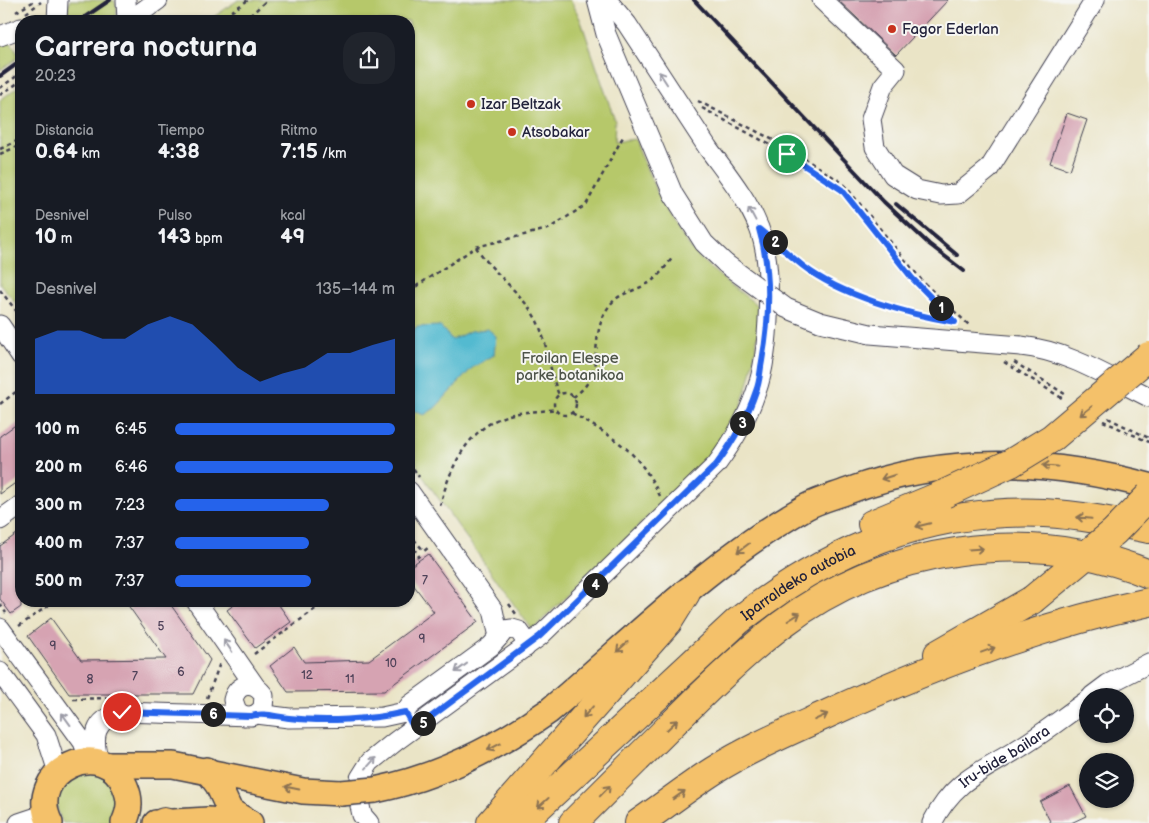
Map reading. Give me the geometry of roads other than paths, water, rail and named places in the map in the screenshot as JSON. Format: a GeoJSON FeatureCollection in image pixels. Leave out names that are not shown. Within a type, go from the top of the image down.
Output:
{"type":"FeatureCollection","features":[{"type":"Feature","properties":{"kind":"highway"},"geometry":{"type":"LineString","coordinates":[[566,782],[674,663],[742,598],[788,564],[822,546],[944,494],[1011,462],[1052,438],[1149,356]]}},
{"type":"Feature","properties":{"kind":"highway"},"geometry":{"type":"LineString","coordinates":[[893,684],[936,656],[1032,600],[1114,532],[1149,496]]}},
{"type":"Feature","properties":{"kind":"highway","name":"Iparraldeko autobia"},"geometry":{"type":"LineString","coordinates":[[521,823],[738,621],[828,560],[899,531],[931,523],[1001,513],[1061,515],[1149,529]]}},
{"type":"Feature","properties":{"kind":"highway"},"geometry":{"type":"LineString","coordinates":[[572,823],[714,684],[782,625],[844,586],[895,565],[956,550],[1015,546],[1069,552],[1131,566],[1149,574]]}},
{"type":"Feature","properties":{"kind":"highway"},"geometry":{"type":"LineString","coordinates":[[491,823],[668,622],[686,593]]}},
{"type":"Feature","properties":{"kind":"highway"},"geometry":{"type":"LineString","coordinates":[[639,823],[714,770],[759,746],[893,684],[1038,632],[1115,609],[1149,602]]}},
{"type":"Feature","properties":{"kind":"main road"},"geometry":{"type":"LineString","coordinates":[[48,819],[47,792],[58,772],[68,765],[98,763],[173,765],[207,770],[303,791],[341,793],[375,790],[411,782],[444,770],[494,747],[549,711],[686,593],[762,534],[808,506],[900,474],[958,466],[1038,465],[1066,467],[1149,486]]}},
{"type":"Feature","properties":{"kind":"main road"},"geometry":{"type":"LineString","coordinates":[[98,763],[123,780],[130,796],[129,812],[124,823]]}},
{"type":"Feature","properties":{"kind":"main road"},"geometry":{"type":"LineString","coordinates":[[207,770],[218,784],[230,811],[250,823]]}},
{"type":"Feature","properties":{"kind":"main road"},"geometry":{"type":"LineString","coordinates":[[163,823],[208,820],[242,823]]}},
{"type":"Feature","properties":{"kind":"street"},"geometry":{"type":"LineString","coordinates":[[56,15],[58,0]]}},
{"type":"Feature","properties":{"kind":"street"},"geometry":{"type":"LineString","coordinates":[[126,0],[127,15]]}},
{"type":"Feature","properties":{"kind":"street"},"geometry":{"type":"LineString","coordinates":[[137,15],[158,0]]}},
{"type":"Feature","properties":{"kind":"street"},"geometry":{"type":"LineString","coordinates":[[587,0],[596,20],[606,34]]}},
{"type":"Feature","properties":{"kind":"street"},"geometry":{"type":"LineString","coordinates":[[597,0],[606,34],[673,194],[704,242],[726,264],[786,308],[820,322],[870,334],[958,330],[1016,353],[1043,348],[1063,354],[1149,397]]}},
{"type":"Feature","properties":{"kind":"street"},"geometry":{"type":"LineString","coordinates":[[369,823],[360,806],[360,778],[370,762],[396,741],[525,648],[562,618],[716,465],[734,440],[757,390],[764,348],[769,275],[766,251],[759,229],[740,194],[628,24],[607,0]]}},
{"type":"Feature","properties":{"kind":"street"},"geometry":{"type":"LineString","coordinates":[[822,0],[896,70],[883,86],[872,119],[875,147],[893,175],[917,190],[941,195],[958,194],[988,170],[1095,0]]}},
{"type":"Feature","properties":{"kind":"street"},"geometry":{"type":"LineString","coordinates":[[0,36],[15,30]]}},
{"type":"Feature","properties":{"kind":"street"},"geometry":{"type":"LineString","coordinates":[[0,325],[15,347]]}},
{"type":"Feature","properties":{"kind":"street"},"geometry":{"type":"LineString","coordinates":[[415,500],[493,610],[499,637]]}},
{"type":"Feature","properties":{"kind":"street"},"geometry":{"type":"LineString","coordinates":[[0,520],[15,509]]}},
{"type":"Feature","properties":{"kind":"street"},"geometry":{"type":"LineString","coordinates":[[201,607],[242,655],[255,704]]}},
{"type":"Feature","properties":{"kind":"street"},"geometry":{"type":"LineString","coordinates":[[9,628],[98,763]]}},
{"type":"Feature","properties":{"kind":"street"},"geometry":{"type":"LineString","coordinates":[[98,763],[94,744],[98,729],[108,716],[122,712],[255,704],[286,717],[382,717],[405,712],[410,705],[491,646],[505,630],[519,631],[524,638],[525,648]]}},
{"type":"Feature","properties":{"kind":"street"},"geometry":{"type":"LineString","coordinates":[[1103,688],[1149,663]]}},
{"type":"Feature","properties":{"kind":"street"},"geometry":{"type":"LineString","coordinates":[[0,672],[46,735],[58,772]]}},
{"type":"Feature","properties":{"kind":"street","name":"Iru-bide bailara"},"geometry":{"type":"LineString","coordinates":[[932,823],[940,807],[954,790],[968,778],[1022,747],[1079,706]]}},
{"type":"Feature","properties":{"kind":"street"},"geometry":{"type":"LineString","coordinates":[[405,712],[411,723],[420,725]]}},
{"type":"Feature","properties":{"kind":"street"},"geometry":{"type":"LineString","coordinates":[[19,823],[48,819]]}},
{"type":"Feature","properties":{"kind":"water"},"geometry":{"type":"Polygon","coordinates":[[[440,326],[452,340],[470,331],[488,329],[496,336],[494,355],[472,368],[435,408],[424,415],[415,411],[416,327],[440,326]]]}},
{"type":"Feature","properties":{"kind":"railway"},"geometry":{"type":"LineString","coordinates":[[88,15],[110,0]]}},
{"type":"Feature","properties":{"kind":"railway"},"geometry":{"type":"LineString","coordinates":[[694,0],[884,202],[929,244],[964,271]]}},
{"type":"Feature","properties":{"kind":"railway"},"geometry":{"type":"LineString","coordinates":[[0,76],[15,65]]}},
{"type":"Feature","properties":{"kind":"railway"},"geometry":{"type":"LineString","coordinates":[[896,204],[957,255]]}},
{"type":"Feature","properties":{"kind":"place","name":"Fagor Ederlan"},"geometry":{"type":"Point","coordinates":[892,29]}},
{"type":"Feature","properties":{"kind":"place","name":"Izar Beltzak"},"geometry":{"type":"Point","coordinates":[471,104]}},
{"type":"Feature","properties":{"kind":"place","name":"Atsobakar"},"geometry":{"type":"Point","coordinates":[512,132]}},
{"type":"Feature","properties":{"kind":"park label","name":"Froilan Elespe parke botanikoa"},"geometry":{"type":"Point","coordinates":[570,366]}}]}
